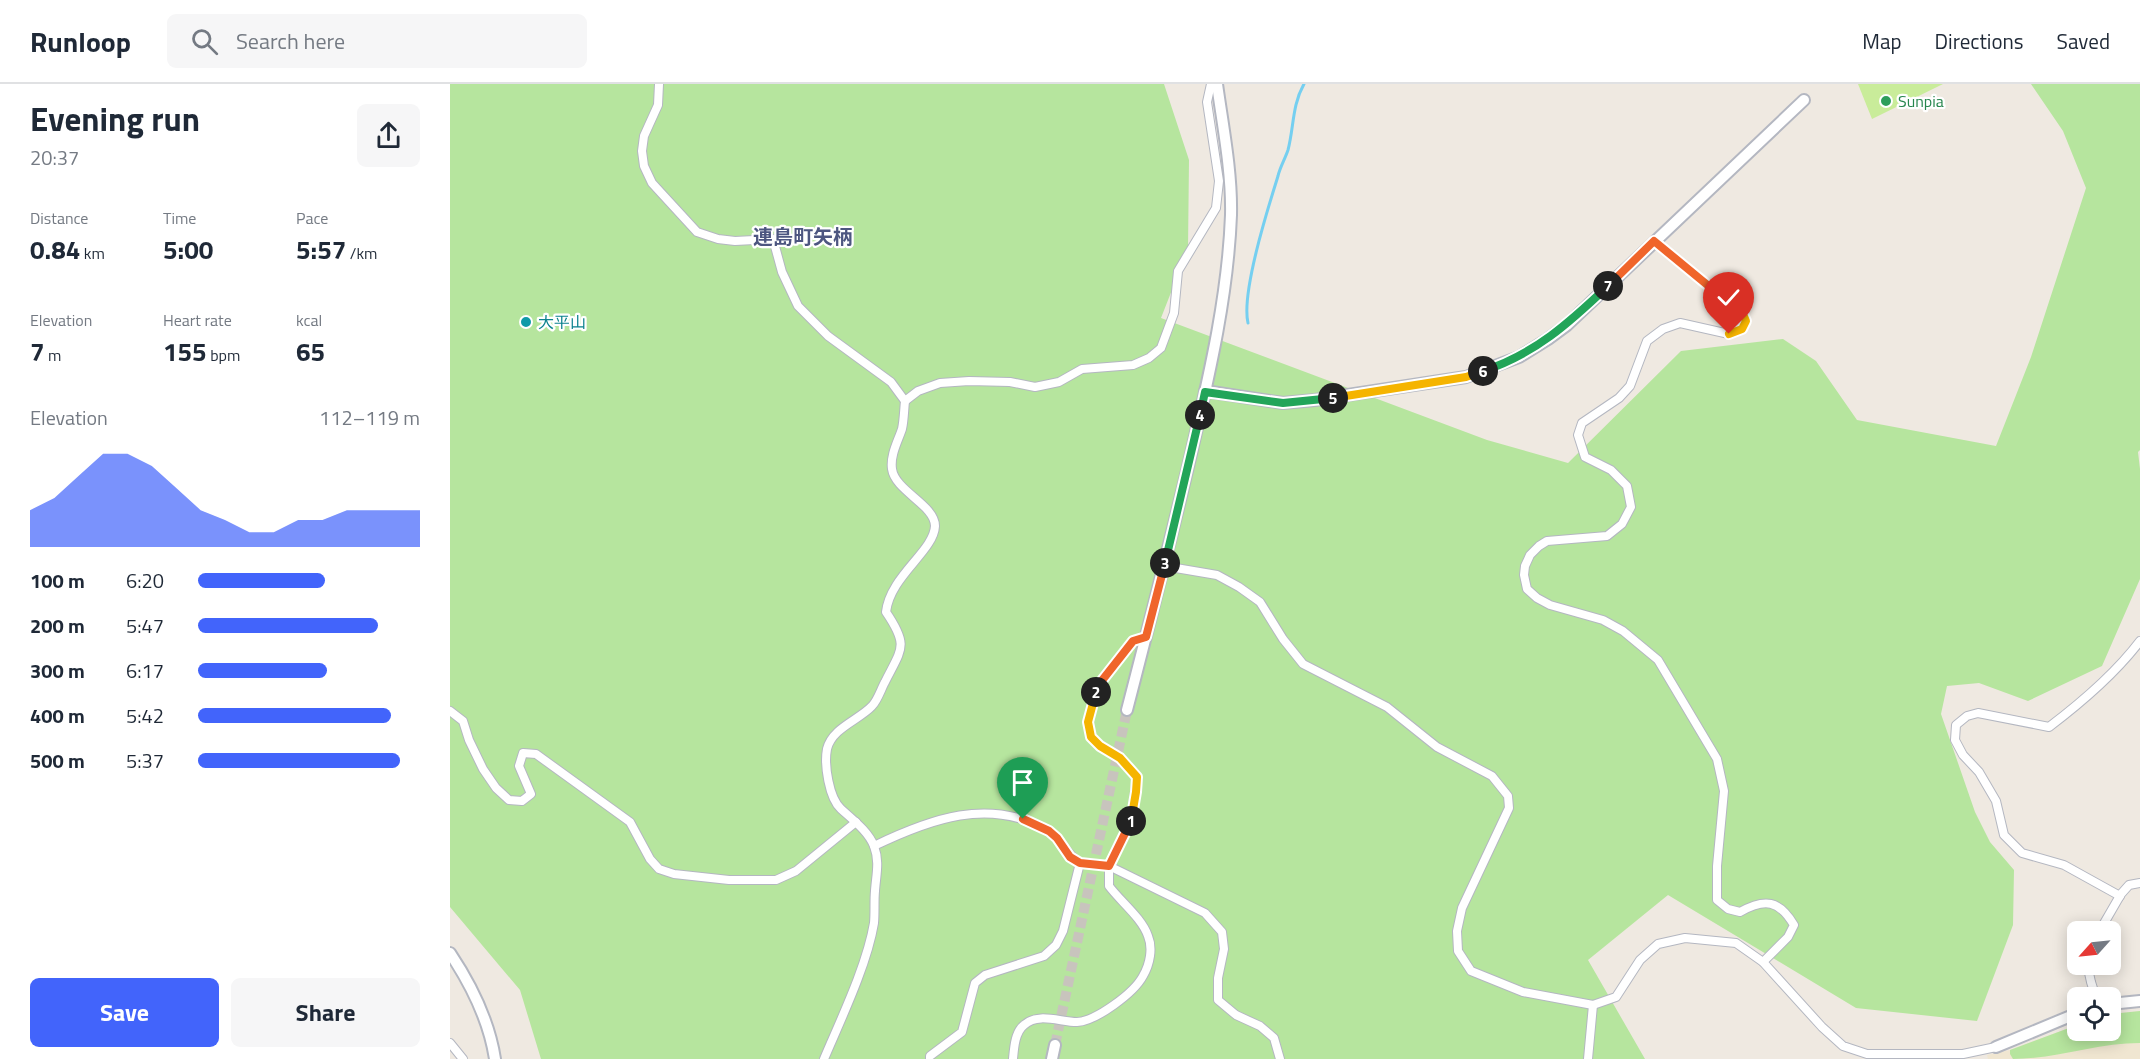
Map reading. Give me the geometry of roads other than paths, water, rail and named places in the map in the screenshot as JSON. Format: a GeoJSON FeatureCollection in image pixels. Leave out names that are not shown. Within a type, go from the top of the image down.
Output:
{"type":"FeatureCollection","features":[{"type":"Feature","properties":{"kind":"street"},"geometry":{"type":"LineString","coordinates":[[659,84],[658,105],[644,136],[642,151],[644,166],[652,183],[697,232],[718,239],[735,241],[773,239],[782,272],[798,306],[828,336],[891,382],[905,401],[902,427],[892,457],[892,469],[896,479],[932,516],[935,525],[932,537],[896,584],[888,600],[886,612],[899,631],[902,649],[873,705],[840,731],[830,741],[826,751],[829,784],[839,807],[856,822],[874,846],[879,866],[875,890],[874,922],[866,953],[824,1059]]}},
{"type":"Feature","properties":{"kind":"street"},"geometry":{"type":"LineString","coordinates":[[905,401],[918,391],[940,383],[1010,382],[1035,387],[1059,382],[1082,369],[1133,365],[1149,358],[1161,348],[1174,313],[1178,271],[1216,208],[1219,180],[1207,102],[1211,84]]}},
{"type":"Feature","properties":{"kind":"street"},"geometry":{"type":"LineString","coordinates":[[1127,710],[1164,566],[1205,392],[1220,317],[1231,216],[1228,162],[1217,84]]}},
{"type":"Feature","properties":{"kind":"street"},"geometry":{"type":"LineString","coordinates":[[1205,392],[1283,403],[1315,400],[1466,377],[1519,357],[1567,324],[1804,100]]}},
{"type":"Feature","properties":{"kind":"street"},"geometry":{"type":"LineString","coordinates":[[1654,241],[1743,314],[1746,321],[1742,329],[1729,334],[1680,323],[1663,329],[1647,341],[1630,386],[1619,398],[1582,423],[1578,435],[1585,457],[1611,470],[1627,486],[1631,507],[1622,524],[1607,536],[1547,541],[1530,555],[1524,575],[1527,589],[1537,598],[1550,605],[1603,620],[1623,631],[1658,660],[1717,759],[1724,790],[1717,866],[1718,900],[1728,909],[1740,912],[1754,905],[1769,903],[1779,906],[1787,913],[1794,925],[1788,937],[1763,962]]}},
{"type":"Feature","properties":{"kind":"street"},"geometry":{"type":"LineString","coordinates":[[1164,566],[1217,575],[1239,587],[1260,602],[1283,639],[1304,664],[1387,707],[1437,747],[1492,776],[1508,796],[1509,808],[1462,908],[1457,931],[1458,951],[1471,971],[1523,992],[1593,1005],[1617,997],[1640,960],[1658,944],[1685,938],[1736,943],[1763,962],[1822,1027],[1843,1046],[1868,1054],[1963,1054],[1996,1047],[2067,1018]]}},
{"type":"Feature","properties":{"kind":"street"},"geometry":{"type":"LineString","coordinates":[[1012,1059],[1015,1041],[1023,1025],[1037,1018],[1078,1022],[1089,1019],[1128,994],[1143,976],[1151,956],[1148,935],[1132,912],[1109,886],[1109,866],[1131,820],[1137,777],[1120,758],[1100,746],[1091,737],[1088,722],[1100,683],[1133,641],[1146,637]]}},
{"type":"Feature","properties":{"kind":"street"},"geometry":{"type":"LineString","coordinates":[[2120,896],[2064,865],[2022,853],[2004,835],[1996,801],[1955,740],[1956,725],[1966,716],[1978,713],[2049,727],[2124,662],[2140,642]]}},
{"type":"Feature","properties":{"kind":"street"},"geometry":{"type":"LineString","coordinates":[[450,711],[464,721],[469,740],[483,768],[496,788],[509,800],[522,801],[531,794],[519,766],[523,753],[536,754],[630,822],[650,860],[659,869],[674,874],[729,880],[776,880],[796,871],[856,822]]}},
{"type":"Feature","properties":{"kind":"street"},"geometry":{"type":"LineString","coordinates":[[874,846],[910,829],[974,814],[996,813],[1023,819],[1049,831],[1057,838],[1070,857],[1080,863],[1109,866],[1205,913],[1222,932],[1224,949],[1218,978],[1218,1000],[1236,1015],[1260,1026],[1274,1038],[1280,1059]]}},
{"type":"Feature","properties":{"kind":"street"},"geometry":{"type":"LineString","coordinates":[[930,1059],[930,1056],[962,1032],[975,983],[985,975],[1044,956],[1056,945],[1064,931],[1080,863]]}},
{"type":"Feature","properties":{"kind":"street"},"geometry":{"type":"LineString","coordinates":[[2105,921],[2129,885],[2140,883]]}},
{"type":"Feature","properties":{"kind":"street"},"geometry":{"type":"LineString","coordinates":[[450,953],[467,978],[477,1001],[487,1026],[495,1059]]}},
{"type":"Feature","properties":{"kind":"street"},"geometry":{"type":"LineString","coordinates":[[2121,1003],[2140,1001]]}},
{"type":"Feature","properties":{"kind":"street"},"geometry":{"type":"LineString","coordinates":[[1588,1059],[1593,1005]]}},
{"type":"Feature","properties":{"kind":"street"},"geometry":{"type":"LineString","coordinates":[[450,1043],[463,1059]]}},
{"type":"Feature","properties":{"kind":"street"},"geometry":{"type":"LineString","coordinates":[[1052,1059],[1055,1045]]}},
{"type":"Feature","properties":{"kind":"waterway"},"geometry":{"type":"LineString","coordinates":[[1248,323],[1248,292],[1257,250],[1268,208],[1288,150],[1295,108],[1304,84]]}},
{"type":"Feature","properties":{"kind":"tunnel"},"geometry":{"type":"LineString","coordinates":[[1055,1045],[1127,710]]}},
{"type":"Feature","properties":{"kind":"place","name":"Sunpia"},"geometry":{"type":"Point","coordinates":[1886,101]}},
{"type":"Feature","properties":{"kind":"place","name":"大平山"},"geometry":{"type":"Point","coordinates":[526,322]}},
{"type":"Feature","properties":{"kind":"district","name":"連島町矢柄"},"geometry":{"type":"Point","coordinates":[803,237]}}]}
